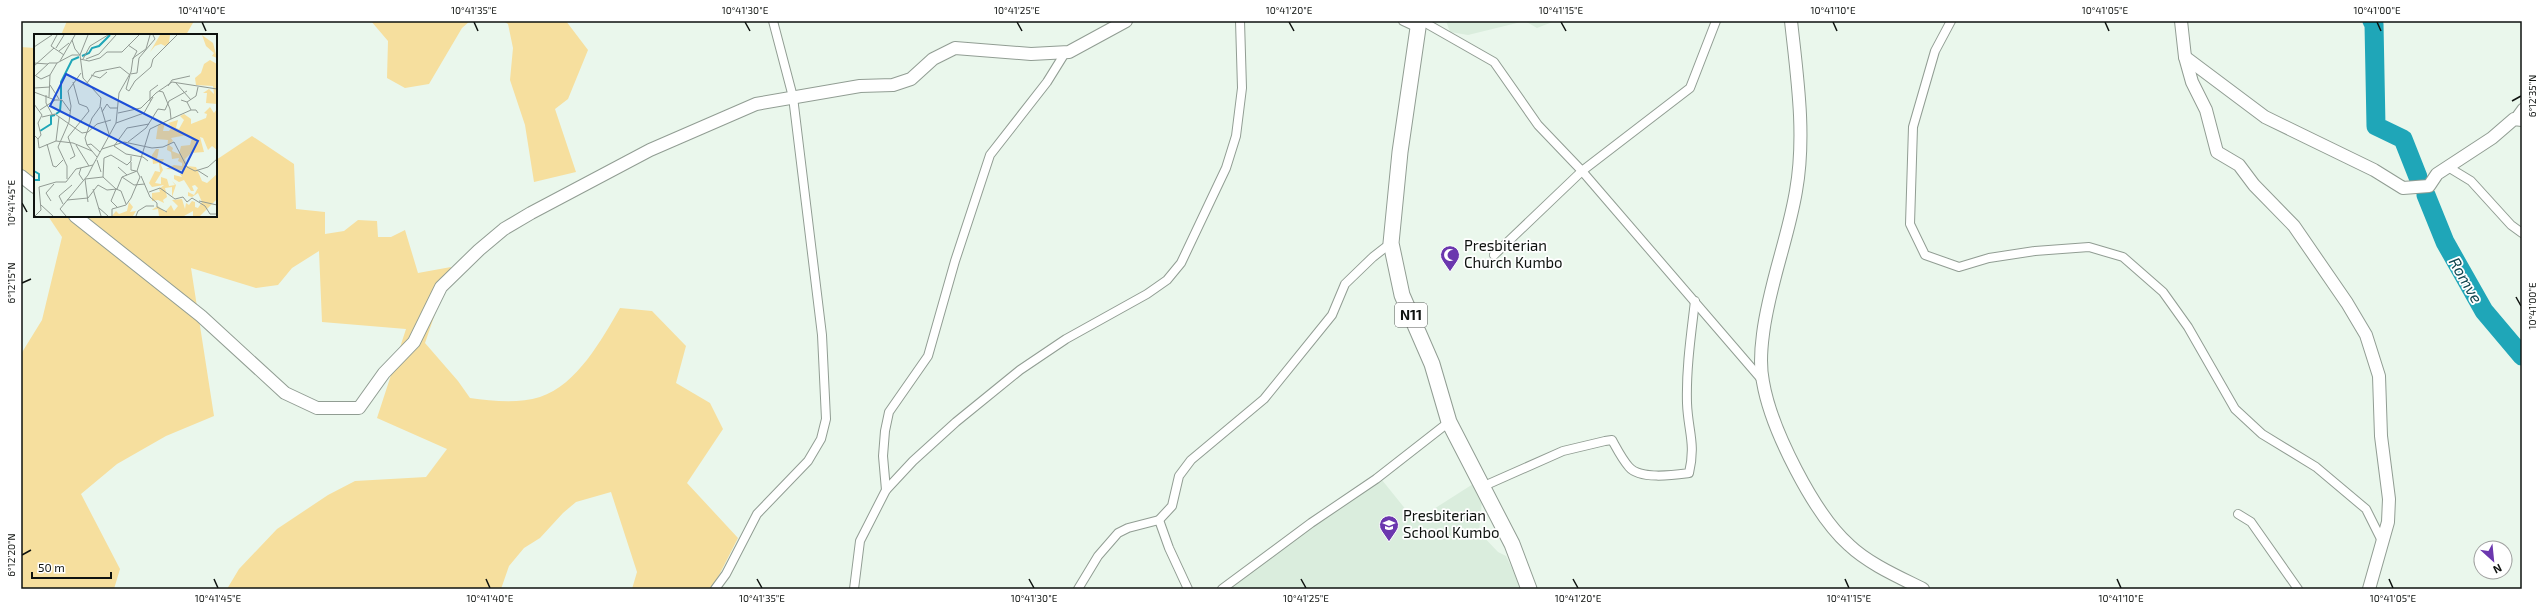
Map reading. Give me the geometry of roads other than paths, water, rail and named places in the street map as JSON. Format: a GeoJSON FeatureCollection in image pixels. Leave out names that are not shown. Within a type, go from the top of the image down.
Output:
{"type":"FeatureCollection","features":[{"type":"Feature","properties":{"kind":"highway","name":"N11"},"geometry":{"type":"LineString","coordinates":[[1419,23],[1400,152],[1391,243],[1402,295],[1432,364],[1449,422],[1484,486],[1512,544],[1529,589]]}},
{"type":"Feature","properties":{"kind":"street"},"geometry":{"type":"LineString","coordinates":[[714,589],[726,574],[757,514],[808,461],[821,439],[826,419],[822,335],[793,97],[773,21]]}},
{"type":"Feature","properties":{"kind":"street"},"geometry":{"type":"LineString","coordinates":[[76,217],[201,316],[285,393],[317,408],[359,408],[384,373],[414,342],[441,287],[479,250],[504,229],[650,150],[756,104],[860,86],[893,86],[911,79],[933,59],[955,48],[1031,54],[1065,53],[1126,21]]}},
{"type":"Feature","properties":{"kind":"street"},"geometry":{"type":"LineString","coordinates":[[854,589],[860,541],[886,490],[956,422],[1020,370],[1066,339],[1147,294],[1167,280],[1181,263],[1226,168],[1236,136],[1242,88],[1242,38],[1240,21]]}},
{"type":"Feature","properties":{"kind":"street"},"geometry":{"type":"LineString","coordinates":[[1402,21],[1419,23],[1494,62],[1538,125],[1582,171],[1763,381]]}},
{"type":"Feature","properties":{"kind":"street"},"geometry":{"type":"LineString","coordinates":[[1494,255],[1582,171],[1690,88],[1716,21]]}},
{"type":"Feature","properties":{"kind":"street"},"geometry":{"type":"LineString","coordinates":[[1791,21],[1798,85],[1800,146],[1797,190],[1763,335],[1763,381],[1772,415],[1799,472],[1824,518],[1849,546],[1881,567],[1923,589]]}},
{"type":"Feature","properties":{"kind":"street"},"geometry":{"type":"LineString","coordinates":[[1951,21],[1936,51],[1913,127],[1910,224],[1925,254],[1959,267],[1990,258],[2058,249],[2089,247],[2123,256],[2162,292],[2188,327],[2235,409],[2262,434],[2316,467],[2366,509],[2382,542]]}},
{"type":"Feature","properties":{"kind":"street"},"geometry":{"type":"LineString","coordinates":[[2182,21],[2185,57],[2192,82],[2206,110],[2217,152],[2239,165],[2254,185],[2294,226],[2347,303],[2366,335],[2379,376],[2381,436],[2389,499],[2388,522],[2369,589]]}},
{"type":"Feature","properties":{"kind":"street"},"geometry":{"type":"LineString","coordinates":[[886,490],[884,456],[885,431],[889,412],[928,356],[955,261],[990,155],[1047,82],[1065,53]]}},
{"type":"Feature","properties":{"kind":"street"},"geometry":{"type":"LineString","coordinates":[[2185,57],[2265,116],[2374,170],[2403,188],[2429,186],[2437,174],[2518,119],[2522,108]]}},
{"type":"Feature","properties":{"kind":"street"},"geometry":{"type":"LineString","coordinates":[[2448,167],[2471,181],[2511,225],[2522,233]]}},
{"type":"Feature","properties":{"kind":"street"},"geometry":{"type":"LineString","coordinates":[[21,176],[34,186]]}},
{"type":"Feature","properties":{"kind":"street"},"geometry":{"type":"LineString","coordinates":[[1078,589],[1098,556],[1118,533],[1128,528],[1159,520],[1172,506],[1180,476],[1191,460],[1264,398],[1332,315],[1345,284],[1373,257],[1391,243]]}},
{"type":"Feature","properties":{"kind":"street"},"geometry":{"type":"LineString","coordinates":[[1484,486],[1563,451],[1612,440],[1629,468],[1641,474],[1665,477],[1690,473],[1693,441],[1687,404],[1689,353],[1695,302]]}},
{"type":"Feature","properties":{"kind":"street"},"geometry":{"type":"LineString","coordinates":[[1222,589],[1298,532],[1376,479],[1449,422]]}},
{"type":"Feature","properties":{"kind":"street"},"geometry":{"type":"LineString","coordinates":[[2238,514],[2251,522],[2298,589]]}},
{"type":"Feature","properties":{"kind":"street"},"geometry":{"type":"LineString","coordinates":[[1159,520],[1169,548],[1188,589]]}},
{"type":"Feature","properties":{"kind":"waterway","name":"Romve"},"geometry":{"type":"LineString","coordinates":[[2372,21],[2374,24],[2376,126],[2403,139],[2418,177]]}},
{"type":"Feature","properties":{"kind":"waterway","name":"Romve"},"geometry":{"type":"LineString","coordinates":[[2426,195],[2445,242],[2484,311],[2522,356]]}},
{"type":"Feature","properties":{"kind":"place","name":"Presbiterian Church Kumbo"},"geometry":{"type":"Point","coordinates":[1450,272]}},
{"type":"Feature","properties":{"kind":"place","name":"Presbiterian School Kumbo"},"geometry":{"type":"Point","coordinates":[1389,542]}}]}
